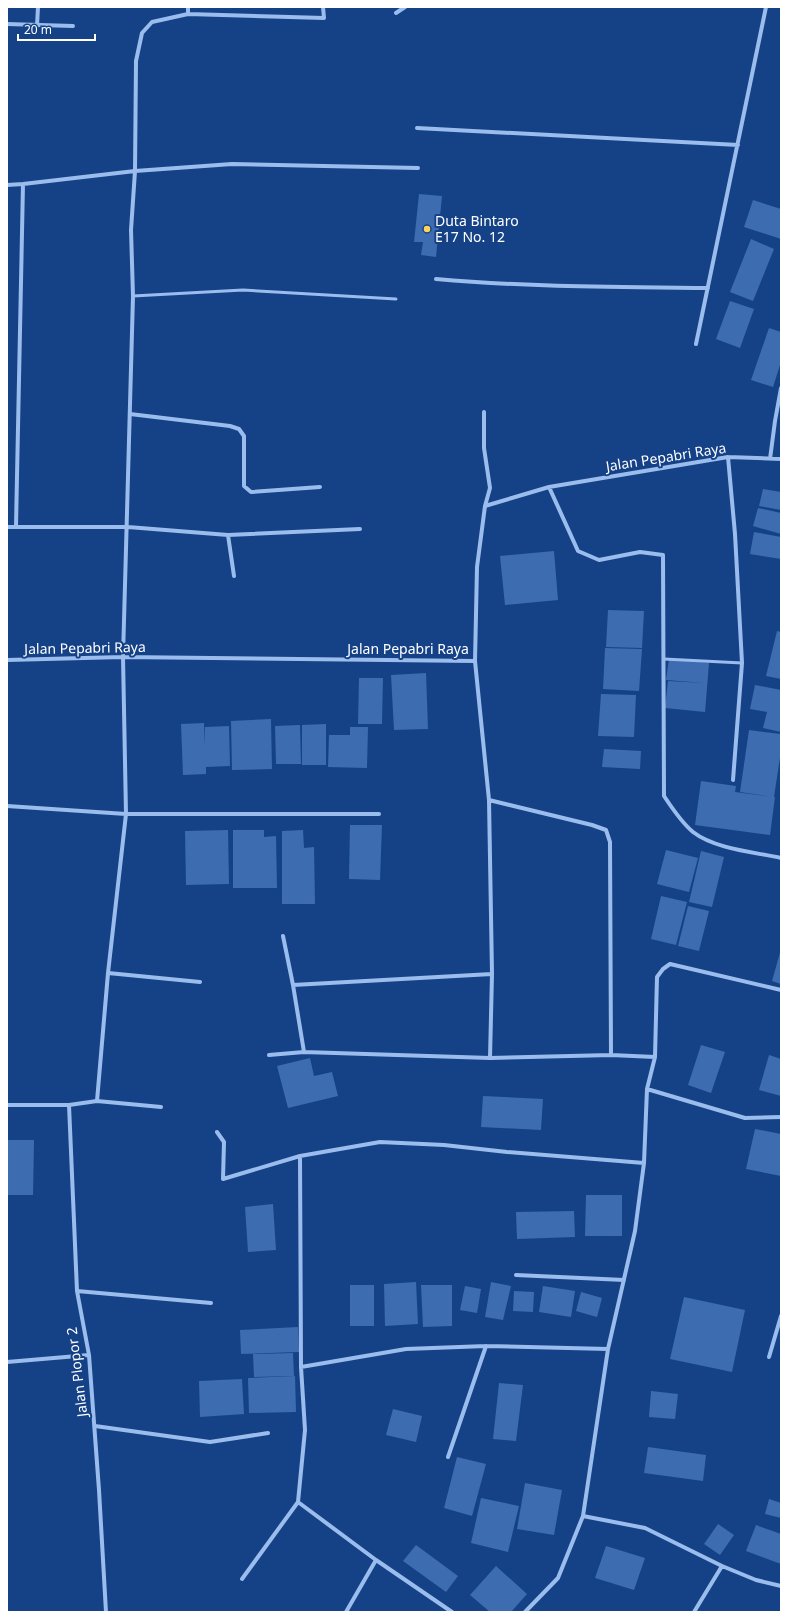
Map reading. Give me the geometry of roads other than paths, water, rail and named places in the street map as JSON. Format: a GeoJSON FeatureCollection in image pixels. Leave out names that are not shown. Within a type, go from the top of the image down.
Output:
{"type":"FeatureCollection","features":[{"type":"Feature","properties":{"kind":"street"},"geometry":{"type":"LineString","coordinates":[[37,26],[38,7]]}},
{"type":"Feature","properties":{"kind":"street"},"geometry":{"type":"LineString","coordinates":[[188,7],[188,14]]}},
{"type":"Feature","properties":{"kind":"street"},"geometry":{"type":"LineString","coordinates":[[97,1101],[108,973],[126,814],[123,657],[128,527],[133,296],[131,230],[135,171],[136,61],[142,33],[152,22],[188,14],[324,18],[323,7]]}},
{"type":"Feature","properties":{"kind":"street"},"geometry":{"type":"LineString","coordinates":[[396,13],[405,7]]}},
{"type":"Feature","properties":{"kind":"street"},"geometry":{"type":"LineString","coordinates":[[696,344],[766,7]]}},
{"type":"Feature","properties":{"kind":"street"},"geometry":{"type":"LineString","coordinates":[[7,24],[73,26]]}},
{"type":"Feature","properties":{"kind":"street"},"geometry":{"type":"LineString","coordinates":[[417,128],[738,144]]}},
{"type":"Feature","properties":{"kind":"street"},"geometry":{"type":"LineString","coordinates":[[7,185],[135,171],[232,164],[418,168]]}},
{"type":"Feature","properties":{"kind":"street"},"geometry":{"type":"LineString","coordinates":[[16,526],[23,184]]}},
{"type":"Feature","properties":{"kind":"street"},"geometry":{"type":"LineString","coordinates":[[436,279],[482,283],[589,287],[708,288]]}},
{"type":"Feature","properties":{"kind":"street"},"geometry":{"type":"LineString","coordinates":[[770,459],[781,388]]}},
{"type":"Feature","properties":{"kind":"street"},"geometry":{"type":"LineString","coordinates":[[484,412],[484,448],[490,488],[485,506]]}},
{"type":"Feature","properties":{"kind":"street"},"geometry":{"type":"LineString","coordinates":[[130,414],[230,426],[239,429],[244,436],[244,486],[251,492],[320,487]]}},
{"type":"Feature","properties":{"kind":"street"},"geometry":{"type":"LineString","coordinates":[[728,457],[735,534],[742,663],[733,780]]}},
{"type":"Feature","properties":{"kind":"street","name":"Jalan Pepabri Raya"},"geometry":{"type":"LineString","coordinates":[[7,660],[123,657],[475,661],[477,567],[485,506],[549,487],[728,457],[781,459]]}},
{"type":"Feature","properties":{"kind":"street"},"geometry":{"type":"LineString","coordinates":[[549,487],[578,551],[599,560],[640,552],[663,555],[664,796],[679,818],[693,832],[713,844],[781,858]]}},
{"type":"Feature","properties":{"kind":"street"},"geometry":{"type":"LineString","coordinates":[[7,526],[128,527],[228,535],[360,529]]}},
{"type":"Feature","properties":{"kind":"street"},"geometry":{"type":"LineString","coordinates":[[228,535],[234,576]]}},
{"type":"Feature","properties":{"kind":"street"},"geometry":{"type":"LineString","coordinates":[[475,661],[489,800],[492,974],[490,1058]]}},
{"type":"Feature","properties":{"kind":"street"},"geometry":{"type":"LineString","coordinates":[[489,800],[592,825],[606,830],[610,842],[611,1055]]}},
{"type":"Feature","properties":{"kind":"street"},"geometry":{"type":"LineString","coordinates":[[7,806],[126,814],[379,814]]}},
{"type":"Feature","properties":{"kind":"street"},"geometry":{"type":"LineString","coordinates":[[284,936],[304,1052]]}},
{"type":"Feature","properties":{"kind":"street"},"geometry":{"type":"LineString","coordinates":[[525,1612],[558,1578],[583,1516],[608,1349],[635,1231],[644,1163],[647,1089],[655,1057],[657,978],[663,969],[670,964],[781,990]]}},
{"type":"Feature","properties":{"kind":"street"},"geometry":{"type":"LineString","coordinates":[[108,973],[200,982]]}},
{"type":"Feature","properties":{"kind":"street"},"geometry":{"type":"LineString","coordinates":[[293,985],[492,974]]}},
{"type":"Feature","properties":{"kind":"street"},"geometry":{"type":"LineString","coordinates":[[269,1055],[304,1052],[490,1058],[611,1055],[655,1057]]}},
{"type":"Feature","properties":{"kind":"street"},"geometry":{"type":"LineString","coordinates":[[647,1089],[744,1118],[781,1118]]}},
{"type":"Feature","properties":{"kind":"street"},"geometry":{"type":"LineString","coordinates":[[7,1104],[69,1106],[97,1101],[161,1107]]}},
{"type":"Feature","properties":{"kind":"street","name":"Jalan Plopor 2"},"geometry":{"type":"LineString","coordinates":[[69,1106],[76,1290],[89,1355],[95,1426],[106,1612]]}},
{"type":"Feature","properties":{"kind":"street"},"geometry":{"type":"LineString","coordinates":[[217,1132],[224,1142],[223,1179],[300,1156],[380,1142],[444,1145],[507,1152],[644,1163]]}},
{"type":"Feature","properties":{"kind":"street"},"geometry":{"type":"LineString","coordinates":[[242,1579],[298,1502],[305,1430],[301,1367],[300,1156]]}},
{"type":"Feature","properties":{"kind":"street"},"geometry":{"type":"LineString","coordinates":[[516,1276],[624,1280]]}},
{"type":"Feature","properties":{"kind":"street"},"geometry":{"type":"LineString","coordinates":[[76,1290],[211,1303]]}},
{"type":"Feature","properties":{"kind":"street"},"geometry":{"type":"LineString","coordinates":[[769,1357],[781,1316]]}},
{"type":"Feature","properties":{"kind":"street"},"geometry":{"type":"LineString","coordinates":[[301,1367],[406,1349],[486,1346],[608,1349]]}},
{"type":"Feature","properties":{"kind":"street"},"geometry":{"type":"LineString","coordinates":[[448,1458],[486,1346]]}},
{"type":"Feature","properties":{"kind":"street"},"geometry":{"type":"LineString","coordinates":[[7,1362],[89,1355]]}},
{"type":"Feature","properties":{"kind":"street"},"geometry":{"type":"LineString","coordinates":[[95,1426],[210,1442],[268,1433]]}},
{"type":"Feature","properties":{"kind":"street"},"geometry":{"type":"LineString","coordinates":[[298,1502],[376,1560],[452,1612]]}},
{"type":"Feature","properties":{"kind":"street"},"geometry":{"type":"LineString","coordinates":[[583,1516],[645,1528],[722,1566],[756,1580],[781,1586]]}},
{"type":"Feature","properties":{"kind":"street"},"geometry":{"type":"LineString","coordinates":[[346,1612],[376,1560]]}},
{"type":"Feature","properties":{"kind":"street"},"geometry":{"type":"LineString","coordinates":[[694,1612],[722,1566]]}},
{"type":"Feature","properties":{"kind":"lane"},"geometry":{"type":"LineString","coordinates":[[133,296],[242,290],[396,299]]}},
{"type":"Feature","properties":{"kind":"lane"},"geometry":{"type":"LineString","coordinates":[[664,659],[742,663]]}},
{"type":"Feature","properties":{"kind":"place","name":"Duta Bintaro E17 No. 12"},"geometry":{"type":"Point","coordinates":[427,229]}}]}
